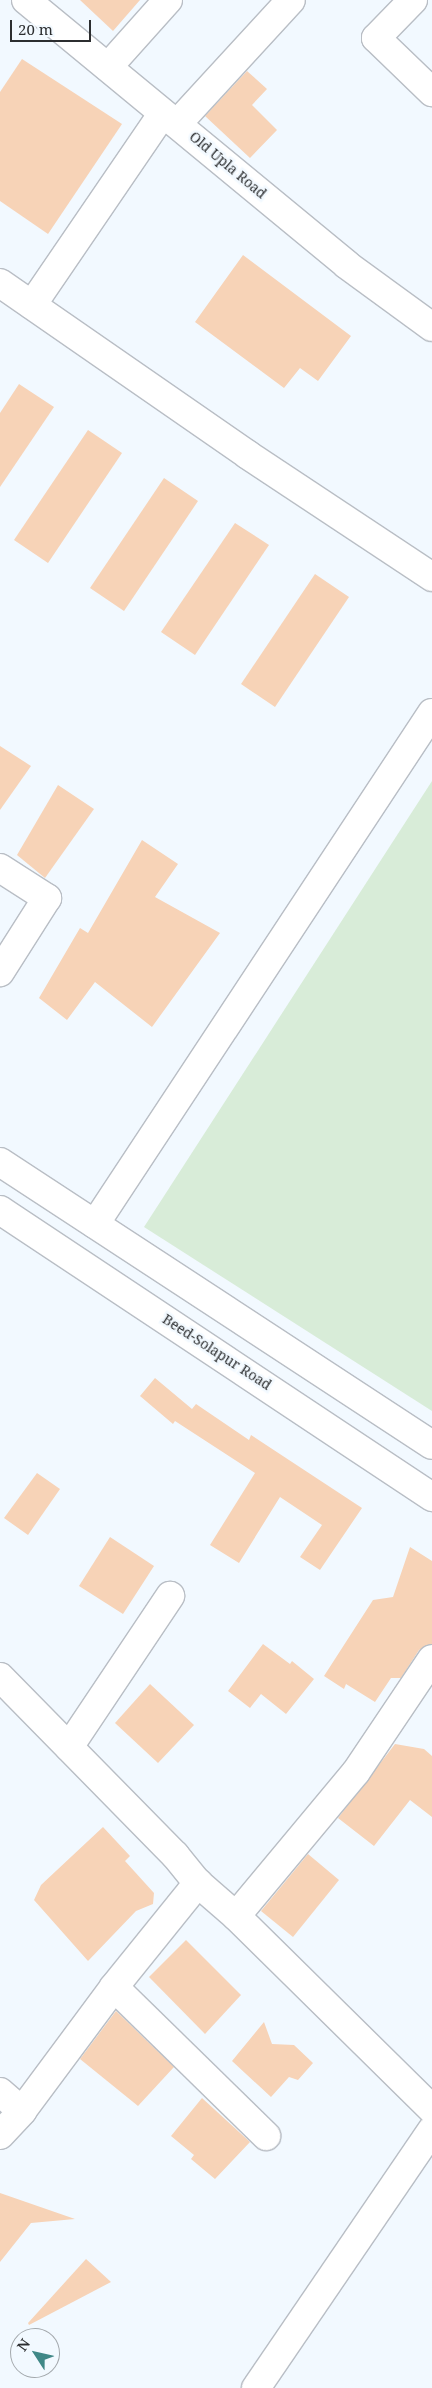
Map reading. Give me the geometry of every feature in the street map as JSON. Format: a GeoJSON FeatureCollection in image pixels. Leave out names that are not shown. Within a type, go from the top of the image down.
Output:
{"type":"FeatureCollection","features":[{"type":"Feature","properties":{"kind":"street","name":"Old Upla Road"},"geometry":{"type":"LineString","coordinates":[[26,0],[347,265],[432,327]]}},
{"type":"Feature","properties":{"kind":"street"},"geometry":{"type":"LineString","coordinates":[[108,67],[168,0]]}},
{"type":"Feature","properties":{"kind":"street"},"geometry":{"type":"LineString","coordinates":[[413,0],[376,38],[432,92]]}},
{"type":"Feature","properties":{"kind":"street"},"geometry":{"type":"LineString","coordinates":[[32,306],[170,118],[282,3]]}},
{"type":"Feature","properties":{"kind":"street"},"geometry":{"type":"LineString","coordinates":[[0,283],[248,456],[432,577]]}},
{"type":"Feature","properties":{"kind":"street"},"geometry":{"type":"LineString","coordinates":[[95,1224],[432,713]]}},
{"type":"Feature","properties":{"kind":"street"},"geometry":{"type":"LineString","coordinates":[[0,868],[47,898],[0,972]]}},
{"type":"Feature","properties":{"kind":"street"},"geometry":{"type":"LineString","coordinates":[[0,1162],[432,1446]]}},
{"type":"Feature","properties":{"kind":"street","name":"Beed-Solapur Road"},"geometry":{"type":"LineString","coordinates":[[0,1210],[432,1497]]}},
{"type":"Feature","properties":{"kind":"street"},"geometry":{"type":"LineString","coordinates":[[69,1747],[170,1596]]}},
{"type":"Feature","properties":{"kind":"street"},"geometry":{"type":"LineString","coordinates":[[236,1916],[356,1772],[432,1659]]}},
{"type":"Feature","properties":{"kind":"street"},"geometry":{"type":"LineString","coordinates":[[0,1677],[175,1855],[198,1883],[236,1916],[432,2109]]}},
{"type":"Feature","properties":{"kind":"street"},"geometry":{"type":"LineString","coordinates":[[0,2135],[22,2111],[114,1987],[198,1883]]}},
{"type":"Feature","properties":{"kind":"street"},"geometry":{"type":"LineString","coordinates":[[114,1987],[266,2136]]}},
{"type":"Feature","properties":{"kind":"street"},"geometry":{"type":"LineString","coordinates":[[0,2092],[22,2111]]}},
{"type":"Feature","properties":{"kind":"street"},"geometry":{"type":"LineString","coordinates":[[256,2388],[432,2130]]}},
{"type":"Feature","properties":{"kind":"green space"},"geometry":{"type":"Polygon","coordinates":[[[432,781],[432,1411],[144,1227],[432,781]]]}},
{"type":"Feature","properties":{"kind":"building"},"geometry":{"type":"Polygon","coordinates":[[[80,0],[140,0],[113,31],[80,0]]]}},
{"type":"Feature","properties":{"kind":"building"},"geometry":{"type":"Polygon","coordinates":[[[22,59],[122,124],[48,234],[0,201],[0,92],[22,59]]]}},
{"type":"Feature","properties":{"kind":"building"},"geometry":{"type":"Polygon","coordinates":[[[247,71],[267,89],[252,105],[277,130],[250,158],[205,116],[247,71]]]}},
{"type":"Feature","properties":{"kind":"building"},"geometry":{"type":"Polygon","coordinates":[[[243,255],[351,336],[318,381],[300,368],[284,388],[195,322],[243,255]]]}},
{"type":"Feature","properties":{"kind":"building"},"geometry":{"type":"Polygon","coordinates":[[[19,384],[54,407],[0,487],[0,413],[19,384]]]}},
{"type":"Feature","properties":{"kind":"building"},"geometry":{"type":"Polygon","coordinates":[[[88,430],[122,453],[48,563],[14,540],[88,430]]]}},
{"type":"Feature","properties":{"kind":"building"},"geometry":{"type":"Polygon","coordinates":[[[164,478],[198,501],[124,611],[90,588],[164,478]]]}},
{"type":"Feature","properties":{"kind":"building"},"geometry":{"type":"Polygon","coordinates":[[[235,523],[269,545],[195,655],[161,632],[235,523]]]}},
{"type":"Feature","properties":{"kind":"building"},"geometry":{"type":"Polygon","coordinates":[[[315,574],[349,597],[275,707],[241,684],[315,574]]]}},
{"type":"Feature","properties":{"kind":"building"},"geometry":{"type":"Polygon","coordinates":[[[0,746],[31,766],[0,810],[0,746]]]}},
{"type":"Feature","properties":{"kind":"building"},"geometry":{"type":"Polygon","coordinates":[[[58,785],[94,809],[45,878],[17,855],[58,785]]]}},
{"type":"Feature","properties":{"kind":"building"},"geometry":{"type":"Polygon","coordinates":[[[142,840],[178,864],[155,897],[220,933],[152,1027],[95,982],[67,1020],[39,998],[80,928],[88,933],[142,840]]]}},
{"type":"Feature","properties":{"kind":"building"},"geometry":{"type":"Polygon","coordinates":[[[155,1378],[192,1409],[196,1404],[249,1440],[251,1435],[362,1508],[320,1570],[300,1557],[322,1525],[280,1497],[239,1563],[210,1545],[255,1473],[175,1421],[173,1424],[140,1396],[155,1378]]]}},
{"type":"Feature","properties":{"kind":"building"},"geometry":{"type":"Polygon","coordinates":[[[37,1473],[60,1489],[28,1535],[4,1518],[37,1473]]]}},
{"type":"Feature","properties":{"kind":"building"},"geometry":{"type":"Polygon","coordinates":[[[110,1537],[154,1566],[123,1614],[79,1586],[110,1537]]]}},
{"type":"Feature","properties":{"kind":"building"},"geometry":{"type":"Polygon","coordinates":[[[410,1547],[432,1561],[432,1644],[419,1650],[401,1678],[391,1678],[375,1702],[346,1684],[344,1689],[324,1676],[373,1600],[393,1597],[410,1547]]]}},
{"type":"Feature","properties":{"kind":"building"},"geometry":{"type":"Polygon","coordinates":[[[263,1644],[290,1664],[292,1661],[314,1679],[286,1714],[261,1694],[250,1708],[228,1691],[263,1644]]]}},
{"type":"Feature","properties":{"kind":"building"},"geometry":{"type":"Polygon","coordinates":[[[150,1684],[194,1725],[158,1763],[115,1723],[150,1684]]]}},
{"type":"Feature","properties":{"kind":"building"},"geometry":{"type":"Polygon","coordinates":[[[395,1744],[424,1749],[432,1756],[432,1817],[410,1800],[374,1846],[338,1818],[395,1744]]]}},
{"type":"Feature","properties":{"kind":"building"},"geometry":{"type":"Polygon","coordinates":[[[103,1827],[130,1856],[125,1861],[154,1893],[153,1904],[136,1911],[88,1961],[34,1900],[41,1885],[103,1827]]]}},
{"type":"Feature","properties":{"kind":"building"},"geometry":{"type":"Polygon","coordinates":[[[308,1854],[339,1880],[293,1937],[261,1911],[308,1854]]]}},
{"type":"Feature","properties":{"kind":"building"},"geometry":{"type":"Polygon","coordinates":[[[186,1940],[241,1995],[205,2034],[149,1977],[186,1940]]]}},
{"type":"Feature","properties":{"kind":"building"},"geometry":{"type":"Polygon","coordinates":[[[116,2011],[174,2067],[138,2106],[80,2059],[116,2011]]]}},
{"type":"Feature","properties":{"kind":"building"},"geometry":{"type":"Polygon","coordinates":[[[264,2022],[272,2044],[294,2045],[313,2063],[298,2080],[289,2077],[271,2097],[232,2061],[264,2022]]]}},
{"type":"Feature","properties":{"kind":"building"},"geometry":{"type":"Polygon","coordinates":[[[202,2098],[250,2142],[215,2179],[191,2159],[194,2155],[171,2136],[202,2098]]]}},
{"type":"Feature","properties":{"kind":"building"},"geometry":{"type":"Polygon","coordinates":[[[0,2193],[75,2219],[31,2223],[0,2262],[0,2193]]]}},
{"type":"Feature","properties":{"kind":"building"},"geometry":{"type":"Polygon","coordinates":[[[86,2259],[111,2282],[29,2325],[28,2323],[86,2259]]]}}]}
